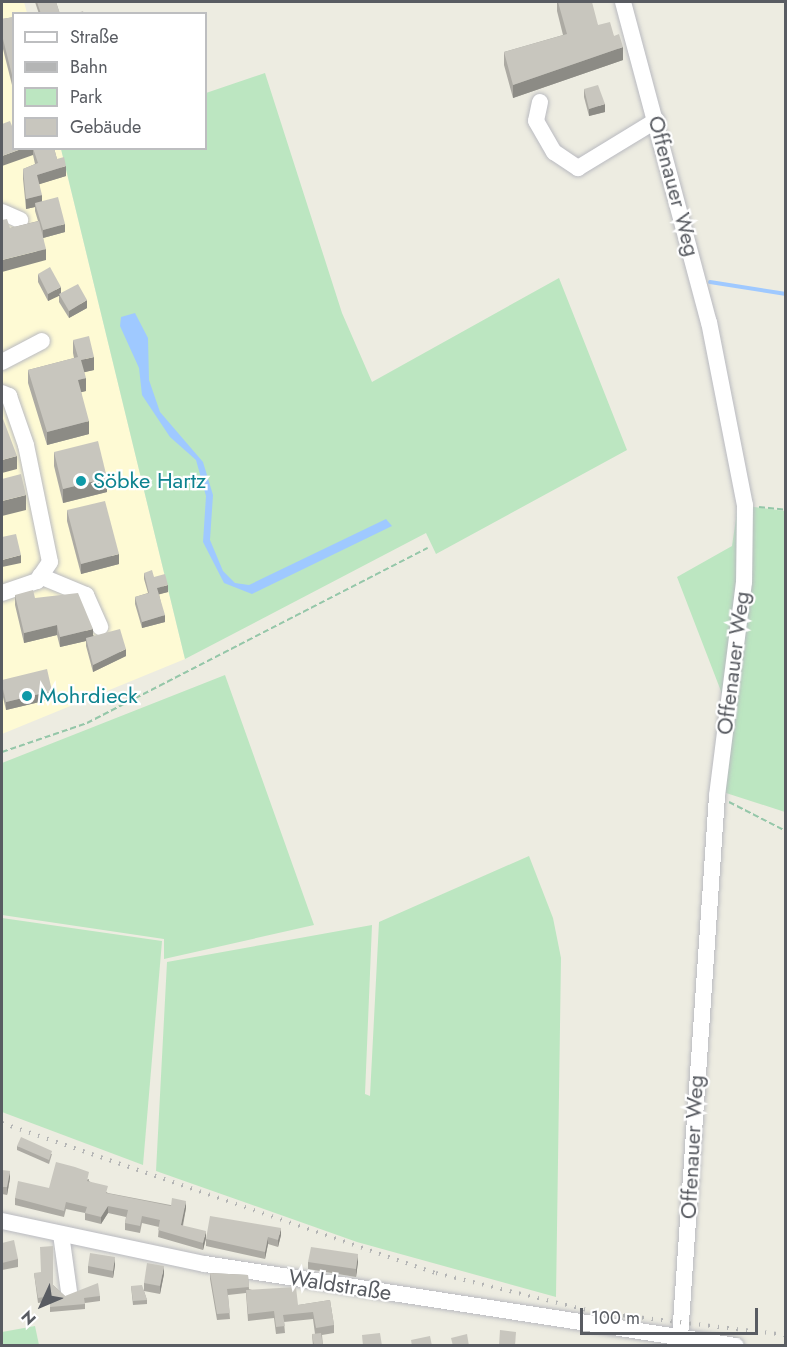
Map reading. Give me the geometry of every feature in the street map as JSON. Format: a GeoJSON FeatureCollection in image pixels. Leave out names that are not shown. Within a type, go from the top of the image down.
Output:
{"type":"FeatureCollection","features":[{"type":"Feature","properties":{"kind":"street","name":"Offenauer Weg"},"geometry":{"type":"LineString","coordinates":[[623,2],[657,120],[710,322],[745,505],[744,582],[717,796],[680,1338]]}},
{"type":"Feature","properties":{"kind":"street"},"geometry":{"type":"LineString","coordinates":[[540,102],[536,121],[554,152],[578,168],[657,120]]}},
{"type":"Feature","properties":{"kind":"street"},"geometry":{"type":"LineString","coordinates":[[2,212],[20,220]]}},
{"type":"Feature","properties":{"kind":"street"},"geometry":{"type":"LineString","coordinates":[[2,362],[42,341]]}},
{"type":"Feature","properties":{"kind":"street"},"geometry":{"type":"LineString","coordinates":[[2,393],[9,396],[26,445],[50,562],[40,576],[2,593]]}},
{"type":"Feature","properties":{"kind":"street"},"geometry":{"type":"LineString","coordinates":[[40,576],[86,595],[100,627]]}},
{"type":"Feature","properties":{"kind":"street","name":"Waldstraße"},"geometry":{"type":"LineString","coordinates":[[2,1221],[216,1266],[736,1346]]}},
{"type":"Feature","properties":{"kind":"street"},"geometry":{"type":"LineString","coordinates":[[61,1234],[69,1292]]}},
{"type":"Feature","properties":{"kind":"path"},"geometry":{"type":"LineString","coordinates":[[745,505],[786,510]]}},
{"type":"Feature","properties":{"kind":"path"},"geometry":{"type":"LineString","coordinates":[[2,752],[87,723],[428,548]]}},
{"type":"Feature","properties":{"kind":"path"},"geometry":{"type":"LineString","coordinates":[[717,796],[786,831]]}},
{"type":"Feature","properties":{"kind":"shaded area"},"geometry":{"type":"Polygon","coordinates":[[[2,2],[24,2],[27,12],[12,12],[12,150],[61,150],[185,659],[2,734],[2,2]]]}},
{"type":"Feature","properties":{"kind":"green space"},"geometry":{"type":"Polygon","coordinates":[[[265,73],[342,313],[372,382],[559,278],[627,450],[436,554],[426,533],[185,659],[61,150],[207,150],[207,93],[265,73]]]}},
{"type":"Feature","properties":{"kind":"green space"},"geometry":{"type":"Polygon","coordinates":[[[738,505],[785,511],[785,812],[726,793],[724,699],[677,577],[732,546],[738,505]]]}},
{"type":"Feature","properties":{"kind":"green space"},"geometry":{"type":"Polygon","coordinates":[[[225,675],[314,925],[164,959],[164,939],[2,915],[2,763],[225,675]]]}},
{"type":"Feature","properties":{"kind":"green space"},"geometry":{"type":"Polygon","coordinates":[[[529,856],[553,918],[561,958],[556,1297],[357,1242],[156,1171],[167,962],[372,925],[365,1094],[370,1096],[379,922],[529,856]]]}},
{"type":"Feature","properties":{"kind":"green space"},"geometry":{"type":"Polygon","coordinates":[[[2,918],[162,941],[143,1165],[2,1112],[2,918]]]}},
{"type":"Feature","properties":{"kind":"green space"},"geometry":{"type":"Polygon","coordinates":[[[35,1326],[39,1345],[2,1345],[2,1332],[35,1326]]]}},
{"type":"Feature","properties":{"kind":"water"},"geometry":{"type":"Polygon","coordinates":[[[135,313],[148,338],[149,380],[160,412],[203,462],[213,495],[210,540],[223,571],[235,583],[249,585],[386,519],[392,526],[252,594],[224,583],[203,542],[206,496],[196,460],[170,437],[142,395],[139,368],[120,326],[121,317],[135,313]]]}},
{"type":"Feature","properties":{"kind":"building"},"geometry":{"type":"Polygon","coordinates":[[[37,2],[56,2],[59,12],[40,12],[37,2]]]}},
{"type":"Feature","properties":{"kind":"building"},"geometry":{"type":"Polygon","coordinates":[[[558,2],[592,2],[598,25],[610,22],[614,36],[619,34],[623,47],[513,85],[504,52],[567,34],[558,2]]]}},
{"type":"Feature","properties":{"kind":"building"},"geometry":{"type":"Polygon","coordinates":[[[12,17],[12,75],[2,35],[2,19],[12,17]]]}},
{"type":"Feature","properties":{"kind":"building"},"geometry":{"type":"Polygon","coordinates":[[[598,85],[605,104],[589,109],[584,89],[598,85]]]}},
{"type":"Feature","properties":{"kind":"building"},"geometry":{"type":"Polygon","coordinates":[[[10,121],[12,150],[18,150],[2,156],[2,124],[10,121]]]}},
{"type":"Feature","properties":{"kind":"building"},"geometry":{"type":"Polygon","coordinates":[[[34,150],[55,150],[57,159],[64,157],[66,166],[37,175],[42,195],[26,199],[23,169],[38,163],[34,150]]]}},
{"type":"Feature","properties":{"kind":"building"},"geometry":{"type":"Polygon","coordinates":[[[58,197],[65,224],[43,230],[35,203],[58,197]]]}},
{"type":"Feature","properties":{"kind":"building"},"geometry":{"type":"Polygon","coordinates":[[[7,219],[10,228],[39,221],[46,249],[2,260],[2,220],[7,219]]]}},
{"type":"Feature","properties":{"kind":"building"},"geometry":{"type":"Polygon","coordinates":[[[50,267],[61,287],[48,294],[38,274],[50,267]]]}},
{"type":"Feature","properties":{"kind":"building"},"geometry":{"type":"Polygon","coordinates":[[[78,284],[87,300],[69,311],[59,294],[78,284]]]}},
{"type":"Feature","properties":{"kind":"building"},"geometry":{"type":"Polygon","coordinates":[[[89,336],[94,357],[81,360],[86,378],[78,380],[89,421],[47,432],[28,370],[78,357],[73,340],[89,336]]]}},
{"type":"Feature","properties":{"kind":"building"},"geometry":{"type":"Polygon","coordinates":[[[2,416],[17,456],[2,460],[2,416]]]}},
{"type":"Feature","properties":{"kind":"building"},"geometry":{"type":"Polygon","coordinates":[[[98,441],[107,478],[63,489],[54,452],[98,441]]]}},
{"type":"Feature","properties":{"kind":"building"},"geometry":{"type":"Polygon","coordinates":[[[21,474],[26,495],[2,501],[2,479],[21,474]]]}},
{"type":"Feature","properties":{"kind":"building"},"geometry":{"type":"Polygon","coordinates":[[[105,501],[119,554],[81,564],[67,510],[105,501]]]}},
{"type":"Feature","properties":{"kind":"building"},"geometry":{"type":"Polygon","coordinates":[[[16,534],[21,555],[2,560],[2,537],[16,534]]]}},
{"type":"Feature","properties":{"kind":"building"},"geometry":{"type":"Polygon","coordinates":[[[152,570],[154,577],[165,574],[168,585],[157,588],[165,615],[142,622],[135,597],[149,593],[144,573],[152,570]]]}},
{"type":"Feature","properties":{"kind":"building"},"geometry":{"type":"Polygon","coordinates":[[[33,590],[35,598],[78,593],[93,629],[60,637],[57,625],[24,633],[15,595],[33,590]]]}},
{"type":"Feature","properties":{"kind":"building"},"geometry":{"type":"Polygon","coordinates":[[[120,629],[126,649],[93,665],[86,638],[120,629]]]}},
{"type":"Feature","properties":{"kind":"building","name":"Mohrdieck"},"geometry":{"type":"Polygon","coordinates":[[[47,669],[52,691],[6,702],[2,680],[47,669]]]}},
{"type":"Feature","properties":{"kind":"building"},"geometry":{"type":"Polygon","coordinates":[[[21,1137],[52,1151],[49,1160],[17,1146],[21,1137]]]}},
{"type":"Feature","properties":{"kind":"building"},"geometry":{"type":"Polygon","coordinates":[[[56,1162],[89,1172],[87,1181],[108,1186],[106,1193],[171,1206],[172,1198],[186,1201],[181,1225],[206,1231],[203,1243],[158,1230],[160,1220],[142,1216],[140,1226],[125,1223],[128,1210],[108,1206],[101,1217],[85,1213],[87,1207],[66,1202],[64,1211],[15,1198],[18,1181],[49,1188],[56,1162]]]}},
{"type":"Feature","properties":{"kind":"building"},"geometry":{"type":"Polygon","coordinates":[[[2,1170],[10,1171],[7,1187],[2,1187],[2,1170]]]}},
{"type":"Feature","properties":{"kind":"building"},"geometry":{"type":"Polygon","coordinates":[[[210,1216],[281,1228],[278,1240],[268,1237],[265,1252],[206,1239],[210,1216]]]}},
{"type":"Feature","properties":{"kind":"building"},"geometry":{"type":"Polygon","coordinates":[[[14,1240],[18,1259],[2,1263],[2,1243],[14,1240]]]}},
{"type":"Feature","properties":{"kind":"building"},"geometry":{"type":"Polygon","coordinates":[[[53,1246],[53,1285],[65,1296],[98,1283],[100,1296],[84,1298],[85,1304],[50,1307],[50,1296],[38,1298],[34,1273],[41,1272],[40,1247],[53,1246]]]}},
{"type":"Feature","properties":{"kind":"building"},"geometry":{"type":"Polygon","coordinates":[[[311,1247],[358,1254],[356,1269],[308,1262],[311,1247]]]}},
{"type":"Feature","properties":{"kind":"building"},"geometry":{"type":"Polygon","coordinates":[[[90,1253],[115,1257],[113,1271],[88,1266],[90,1253]]]}},
{"type":"Feature","properties":{"kind":"building"},"geometry":{"type":"Polygon","coordinates":[[[147,1263],[164,1266],[160,1286],[144,1283],[147,1263]]]}},
{"type":"Feature","properties":{"kind":"building"},"geometry":{"type":"Polygon","coordinates":[[[210,1273],[248,1275],[249,1287],[227,1289],[230,1313],[217,1314],[210,1273]]]}},
{"type":"Feature","properties":{"kind":"building"},"geometry":{"type":"Polygon","coordinates":[[[142,1285],[147,1300],[133,1301],[131,1286],[142,1285]]]}},
{"type":"Feature","properties":{"kind":"building"},"geometry":{"type":"Polygon","coordinates":[[[296,1287],[298,1305],[330,1300],[334,1325],[316,1328],[313,1312],[283,1315],[285,1326],[276,1327],[274,1311],[248,1314],[246,1290],[296,1287]]]}},
{"type":"Feature","properties":{"kind":"building"},"geometry":{"type":"Polygon","coordinates":[[[500,1330],[516,1332],[515,1346],[499,1346],[500,1330]]]}},
{"type":"Feature","properties":{"kind":"building"},"geometry":{"type":"Polygon","coordinates":[[[321,1333],[323,1346],[314,1346],[312,1334],[321,1333]]]}},
{"type":"Feature","properties":{"kind":"building"},"geometry":{"type":"Polygon","coordinates":[[[380,1333],[382,1346],[363,1346],[362,1335],[380,1333]]]}},
{"type":"Feature","properties":{"kind":"building"},"geometry":{"type":"Polygon","coordinates":[[[467,1334],[469,1346],[453,1346],[451,1338],[467,1334]]]}},
{"type":"Feature","properties":{"kind":"building"},"geometry":{"type":"Polygon","coordinates":[[[430,1336],[432,1346],[412,1346],[411,1340],[430,1336]]]}},
{"type":"Feature","properties":{"kind":"waterway"},"geometry":{"type":"LineString","coordinates":[[710,282],[786,294]]}},
{"type":"Feature","properties":{"kind":"railway"},"geometry":{"type":"LineString","coordinates":[[2,1123],[436,1273],[595,1312],[786,1335]]}},
{"type":"Feature","properties":{"kind":"place","name":"Söbke Hartz"},"geometry":{"type":"Point","coordinates":[81,481]}},
{"type":"Feature","properties":{"kind":"place","name":"Mohrdieck"},"geometry":{"type":"Point","coordinates":[27,696]}}]}
